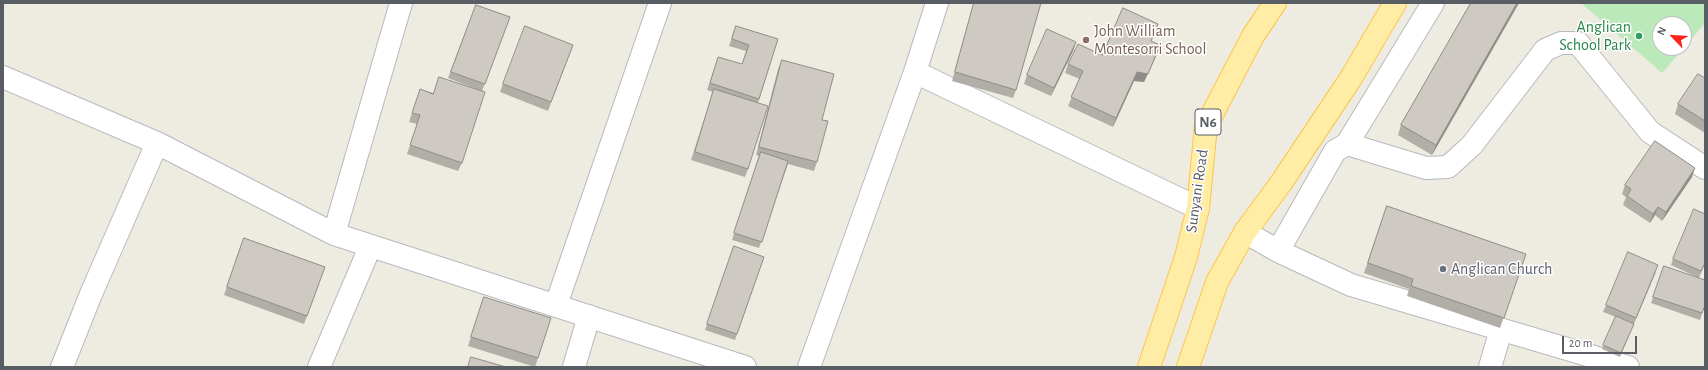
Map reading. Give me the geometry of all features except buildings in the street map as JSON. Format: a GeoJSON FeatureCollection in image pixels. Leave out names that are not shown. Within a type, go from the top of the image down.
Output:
{"type":"FeatureCollection","features":[{"type":"Feature","properties":{"kind":"main road","name":"Sunyani Road"},"geometry":{"type":"LineString","coordinates":[[1149,367],[1186,257],[1198,208],[1206,126],[1254,36],[1276,3]]}},
{"type":"Feature","properties":{"kind":"main road"},"geometry":{"type":"LineString","coordinates":[[1188,367],[1217,282],[1245,232],[1281,183],[1351,78],[1396,3]]}},
{"type":"Feature","properties":{"kind":"street"},"geometry":{"type":"LineString","coordinates":[[334,234],[401,3]]}},
{"type":"Feature","properties":{"kind":"street"},"geometry":{"type":"LineString","coordinates":[[556,305],[660,3]]}},
{"type":"Feature","properties":{"kind":"street"},"geometry":{"type":"LineString","coordinates":[[809,367],[915,72],[937,3]]}},
{"type":"Feature","properties":{"kind":"street"},"geometry":{"type":"LineString","coordinates":[[1278,251],[1335,151],[1347,144],[1433,3]]}},
{"type":"Feature","properties":{"kind":"street"},"geometry":{"type":"LineString","coordinates":[[1347,144],[1426,168],[1448,166],[1472,145],[1545,50],[1561,43],[1578,43],[1650,132],[1705,168]]}},
{"type":"Feature","properties":{"kind":"street"},"geometry":{"type":"LineString","coordinates":[[915,72],[1198,208]]}},
{"type":"Feature","properties":{"kind":"street"},"geometry":{"type":"LineString","coordinates":[[3,77],[157,143],[334,234],[370,247],[556,305],[745,367]]}},
{"type":"Feature","properties":{"kind":"street"},"geometry":{"type":"LineString","coordinates":[[62,367],[91,294],[157,143]]}},
{"type":"Feature","properties":{"kind":"street"},"geometry":{"type":"LineString","coordinates":[[1245,232],[1278,251],[1351,285],[1628,367]]}},
{"type":"Feature","properties":{"kind":"street"},"geometry":{"type":"LineString","coordinates":[[320,367],[370,247]]}},
{"type":"Feature","properties":{"kind":"street"},"geometry":{"type":"LineString","coordinates":[[574,367],[589,316]]}},
{"type":"Feature","properties":{"kind":"street"},"geometry":{"type":"LineString","coordinates":[[1490,367],[1501,330]]}},
{"type":"Feature","properties":{"kind":"green space","name":"Anglican School Park"},"geometry":{"type":"Polygon","coordinates":[[[1581,3],[1705,3],[1705,23],[1692,38],[1692,16],[1652,16],[1652,56],[1677,56],[1662,73],[1581,3]]]}},
{"type":"Feature","properties":{"kind":"place","name":"Anglican School Park"},"geometry":{"type":"Point","coordinates":[1639,36]}},
{"type":"Feature","properties":{"kind":"place","name":"John William Montesorri School"},"geometry":{"type":"Point","coordinates":[1086,40]}},
{"type":"Feature","properties":{"kind":"place","name":"Anglican Church"},"geometry":{"type":"Point","coordinates":[1443,269]}}]}
